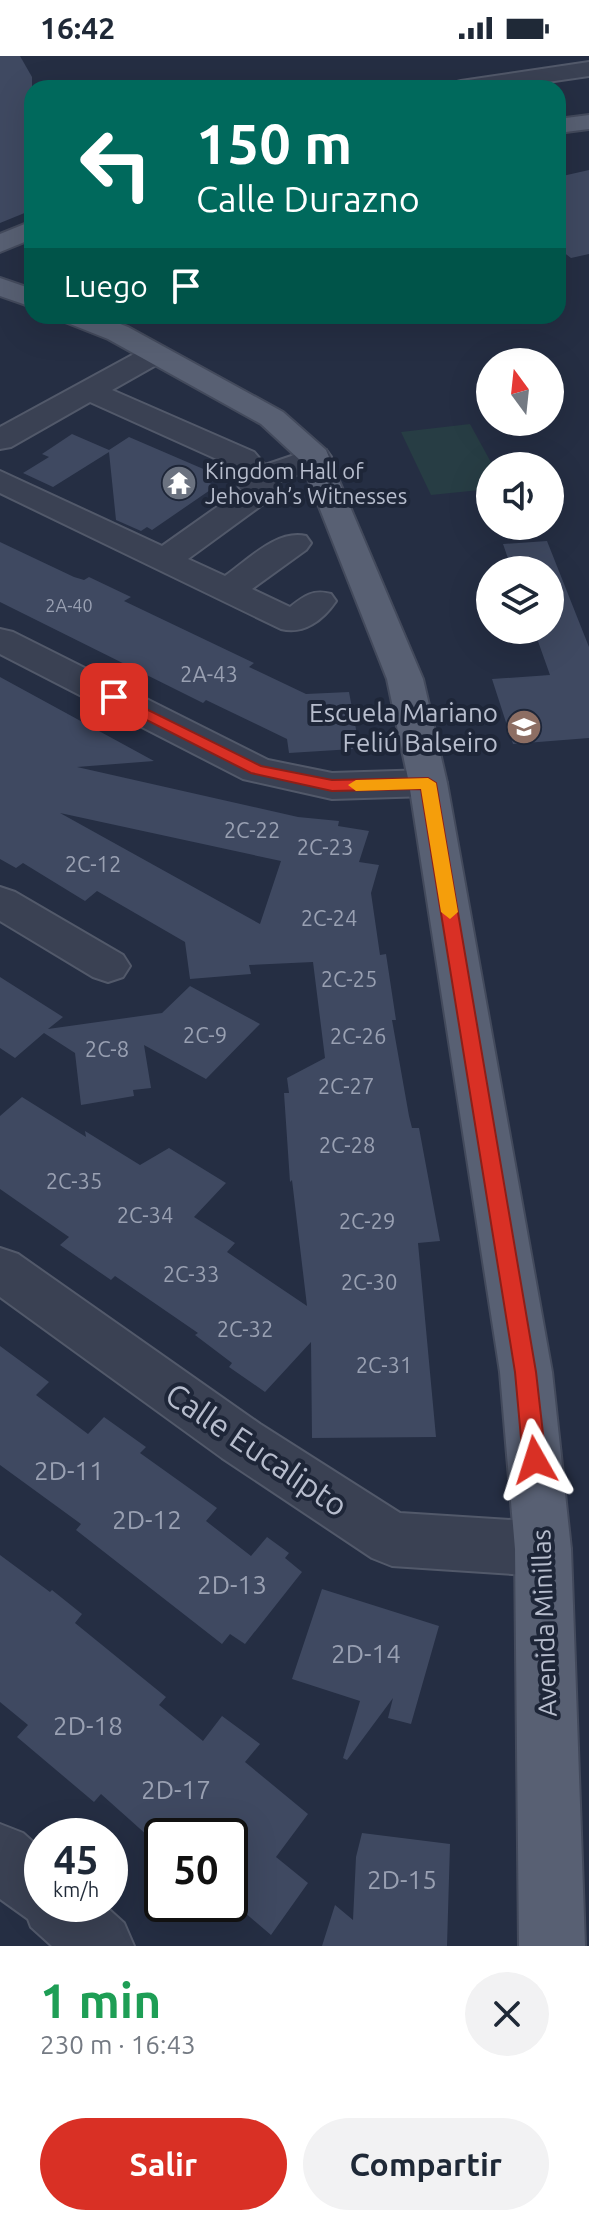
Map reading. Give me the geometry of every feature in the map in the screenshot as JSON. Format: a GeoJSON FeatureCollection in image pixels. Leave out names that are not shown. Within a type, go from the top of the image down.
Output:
{"type":"FeatureCollection","features":[{"type":"Feature","properties":{"kind":"main road"},"geometry":{"type":"LineString","coordinates":[[566,110],[589,108]]}},
{"type":"Feature","properties":{"kind":"main road"},"geometry":{"type":"LineString","coordinates":[[566,125],[589,122]]}},
{"type":"Feature","properties":{"kind":"main road"},"geometry":{"type":"LineString","coordinates":[[0,244],[24,233]]}},
{"type":"Feature","properties":{"kind":"main road"},"geometry":{"type":"LineString","coordinates":[[0,270],[24,259]]}},
{"type":"Feature","properties":{"kind":"main road"},"geometry":{"type":"LineString","coordinates":[[0,286],[24,296]]}},
{"type":"Feature","properties":{"kind":"main road","name":"Avenida Minillas"},"geometry":{"type":"LineString","coordinates":[[95,324],[118,333],[272,418],[315,457],[405,679],[428,783],[526,1372],[543,1549],[552,1946]]}},
{"type":"Feature","properties":{"kind":"street"},"geometry":{"type":"LineString","coordinates":[[515,80],[589,69]]}},
{"type":"Feature","properties":{"kind":"street"},"geometry":{"type":"LineString","coordinates":[[0,440],[155,354]]}},
{"type":"Feature","properties":{"kind":"street"},"geometry":{"type":"LineString","coordinates":[[88,390],[243,459],[252,470],[250,478],[258,485]]}},
{"type":"Feature","properties":{"kind":"street"},"geometry":{"type":"LineString","coordinates":[[164,560],[255,495],[263,477],[315,457]]}},
{"type":"Feature","properties":{"kind":"street"},"geometry":{"type":"LineString","coordinates":[[0,481],[293,622],[319,601]]}},
{"type":"Feature","properties":{"kind":"street"},"geometry":{"type":"LineString","coordinates":[[227,591],[294,543]]}},
{"type":"Feature","properties":{"kind":"street"},"geometry":{"type":"LineString","coordinates":[[0,640],[257,770],[332,786],[428,783]]}},
{"type":"Feature","properties":{"kind":"street"},"geometry":{"type":"LineString","coordinates":[[0,902],[108,966]]}},
{"type":"Feature","properties":{"kind":"street","name":"Calle Eucalipto"},"geometry":{"type":"LineString","coordinates":[[0,1269],[241,1441],[392,1539],[543,1549]]}},
{"type":"Feature","properties":{"kind":"street"},"geometry":{"type":"LineString","coordinates":[[0,1856],[24,1877]]}},
{"type":"Feature","properties":{"kind":"street"},"geometry":{"type":"LineString","coordinates":[[74,1922],[101,1946]]}},
{"type":"Feature","properties":{"kind":"shaded area"},"geometry":{"type":"Polygon","coordinates":[[[470,424],[485,452],[476,452],[476,490],[431,495],[401,432],[470,424]]]}},
{"type":"Feature","properties":{"kind":"building"},"geometry":{"type":"Polygon","coordinates":[[[0,56],[20,56],[32,77],[32,80],[24,80],[24,213],[0,223],[0,56]]]}},
{"type":"Feature","properties":{"kind":"building"},"geometry":{"type":"Polygon","coordinates":[[[589,170],[589,254],[571,258],[566,254],[566,175],[589,170]]]}},
{"type":"Feature","properties":{"kind":"building"},"geometry":{"type":"Polygon","coordinates":[[[72,434],[109,450],[129,437],[215,474],[205,481],[216,486],[152,530],[147,527],[141,531],[116,520],[109,452],[53,487],[23,473],[49,457],[42,454],[72,434]]]}},
{"type":"Feature","properties":{"kind":"building"},"geometry":{"type":"Polygon","coordinates":[[[547,541],[553,556],[507,556],[503,544],[547,541]]]}},
{"type":"Feature","properties":{"kind":"building"},"geometry":{"type":"Polygon","coordinates":[[[0,542],[74,577],[84,580],[89,577],[131,597],[124,601],[254,663],[249,667],[306,694],[349,692],[358,740],[352,741],[353,749],[289,753],[287,739],[206,700],[203,703],[0,602],[0,542]]]}},
{"type":"Feature","properties":{"kind":"building"},"geometry":{"type":"Polygon","coordinates":[[[564,584],[589,647],[589,738],[513,744],[492,679],[550,675],[539,644],[564,644],[564,584]]]}},
{"type":"Feature","properties":{"kind":"building"},"geometry":{"type":"Polygon","coordinates":[[[0,677],[154,761],[77,767],[298,817],[339,821],[338,826],[369,831],[359,862],[379,865],[371,893],[380,955],[386,954],[396,1020],[392,1020],[409,1116],[412,1128],[419,1128],[440,1241],[418,1243],[436,1437],[312,1438],[311,1342],[265,1392],[229,1367],[232,1363],[195,1335],[198,1333],[115,1276],[111,1280],[60,1245],[69,1237],[0,1189],[0,1116],[22,1097],[86,1137],[85,1131],[140,1165],[169,1148],[226,1183],[194,1217],[235,1243],[227,1252],[307,1306],[292,1180],[290,1182],[284,1093],[289,1093],[287,1078],[325,1058],[313,962],[249,965],[251,974],[190,979],[185,942],[97,891],[85,901],[23,863],[16,868],[0,859],[0,677]],[[60,813],[260,924],[281,861],[60,813]]]}},
{"type":"Feature","properties":{"kind":"building"},"geometry":{"type":"Polygon","coordinates":[[[0,977],[63,1017],[48,1029],[162,1013],[190,986],[260,1024],[206,1079],[144,1045],[151,1088],[133,1090],[134,1096],[81,1105],[75,1053],[44,1033],[15,1058],[0,1048],[0,977]]]}},
{"type":"Feature","properties":{"kind":"building"},"geometry":{"type":"Polygon","coordinates":[[[0,1346],[49,1382],[36,1395],[88,1434],[104,1417],[146,1447],[140,1453],[217,1508],[206,1521],[251,1556],[267,1537],[289,1553],[285,1558],[302,1572],[245,1644],[230,1634],[222,1644],[76,1530],[81,1524],[0,1465],[0,1346]]]}},
{"type":"Feature","properties":{"kind":"building"},"geometry":{"type":"Polygon","coordinates":[[[0,1555],[82,1614],[75,1623],[166,1697],[159,1705],[203,1741],[222,1716],[260,1744],[245,1762],[308,1814],[276,1857],[308,1883],[271,1935],[248,1915],[248,1818],[144,1818],[144,1832],[101,1794],[94,1802],[17,1737],[28,1725],[0,1702],[0,1555]]]}},
{"type":"Feature","properties":{"kind":"building"},"geometry":{"type":"Polygon","coordinates":[[[322,1589],[439,1626],[411,1724],[388,1718],[393,1698],[347,1760],[343,1758],[360,1701],[292,1679],[322,1589]]]}},
{"type":"Feature","properties":{"kind":"building"},"geometry":{"type":"Polygon","coordinates":[[[362,1833],[450,1844],[447,1946],[322,1946],[335,1905],[353,1920],[356,1857],[362,1833]]]}},
{"type":"Feature","properties":{"kind":"slow traffic"},"geometry":{"type":"LineString","coordinates":[[356,785],[428,783],[450,912]]}},
{"type":"Feature","properties":{"kind":"place","name":"Kingdom Hall of Jehovah’s Witnesses"},"geometry":{"type":"Point","coordinates":[179,483]}},
{"type":"Feature","properties":{"kind":"place","name":"Escuela Mariano Feliú Balseiro"},"geometry":{"type":"Point","coordinates":[524,727]}},
{"type":"Feature","properties":{"kind":"route"},"geometry":{"type":"LineString","coordinates":[[114,697],[257,770],[332,786],[428,783],[526,1372],[535,1460]]}}]}
